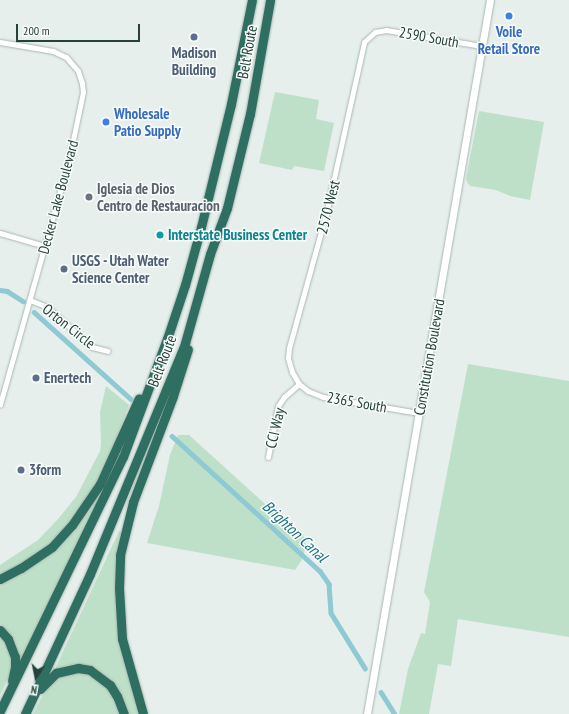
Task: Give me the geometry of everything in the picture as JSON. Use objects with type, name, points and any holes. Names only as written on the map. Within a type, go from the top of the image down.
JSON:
[{"type":"highway","name":"Belt Route","points":[[1,709],[123,457],[167,339],[185,284],[201,227],[231,104],[252,0]]},
{"type":"highway","name":"Belt Route","points":[[24,714],[90,574],[182,350],[210,254],[227,208],[250,114],[270,0]]},
{"type":"highway","points":[[143,714],[122,639],[119,588],[120,555],[133,502],[185,357],[214,261],[227,208]]},
{"type":"highway","points":[[0,579],[21,568],[52,547],[72,525],[88,503],[100,484],[167,339]]},
{"type":"highway","points":[[0,630],[8,638],[15,657],[13,675],[7,696]]},
{"type":"highway","points":[[29,705],[42,685],[56,673],[78,668],[90,670],[110,685],[117,696],[124,714]]},
{"type":"street","name":"Constitution Boulevard","points":[[367,714],[490,0]]},
{"type":"street","name":"2590 South","points":[[375,32],[390,30],[482,46]]},
{"type":"street","name":"2570 West","points":[[299,384],[290,367],[289,348],[326,214],[361,48],[366,39],[375,32]]},
{"type":"street","name":"Decker Lake Boulevard","points":[[0,42],[60,54],[73,63],[78,71],[83,92],[75,136],[0,405]]},
{"type":"street","points":[[0,233],[45,246]]},
{"type":"street","name":"Orton Circle","points":[[30,300],[47,307],[92,347],[108,351]]},
{"type":"street","name":"2365 South","points":[[299,384],[308,391],[323,397],[419,413]]},
{"type":"street","name":"CCI Way","points":[[268,457],[278,406],[284,397],[299,384]]},
{"type":"green space","points":[[275,92],[319,100],[316,119],[334,123],[324,171],[294,166],[292,170],[259,163]]},
{"type":"green space","points":[[479,111],[544,122],[530,200],[510,196],[496,190],[470,186],[467,182],[466,178]]},
{"type":"green space","points":[[468,364],[569,381],[569,637],[458,619],[451,666],[438,664],[429,714],[399,714],[408,669],[421,633],[425,634],[430,602],[424,592]]},
{"type":"green space","points":[[106,386],[129,405],[115,442],[89,499],[49,546],[0,578],[0,565],[38,540],[76,497],[100,451],[100,412]]},
{"type":"green space","points":[[178,435],[189,435],[276,514],[303,534],[306,545],[303,558],[295,570],[147,543],[159,506],[170,455]]},
{"type":"green space","points":[[107,475],[110,476],[20,660],[17,659],[4,628],[0,624],[0,584],[43,557]]},
{"type":"green space","points":[[119,531],[121,532],[120,645],[138,714],[127,714],[96,671],[54,671]]},
{"type":"green space","points":[[0,631],[12,650],[10,675],[0,695]]},
{"type":"green space","points":[[78,672],[87,673],[108,684],[122,714],[33,714],[46,689],[51,683],[65,675]]},
{"type":"waterway","name":"Brighton Canal","points":[[0,290],[7,291],[23,301]]},
{"type":"waterway","name":"Brighton Canal","points":[[34,312],[131,399]]},
{"type":"waterway","name":"Brighton Canal","points":[[172,436],[320,571],[329,584],[331,613],[365,668]]},
{"type":"waterway","name":"Brighton Canal","points":[[381,692],[395,714]]},
{"type":"place","name":"Voile Retail Store","points":[[509,16]]},
{"type":"place","name":"Madison Building","points":[[194,37]]},
{"type":"place","name":"Wholesale Patio Supply","points":[[106,122]]},
{"type":"place","name":"Iglesia de Dios Centro de Restauracion","points":[[89,197]]},
{"type":"place","name":"Interstate Business Center","points":[[160,235]]},
{"type":"place","name":"USGS - Utah Water Science Center","points":[[64,269]]},
{"type":"place","name":"Enertech","points":[[36,378]]},
{"type":"place","name":"3form","points":[[21,470]]}]
